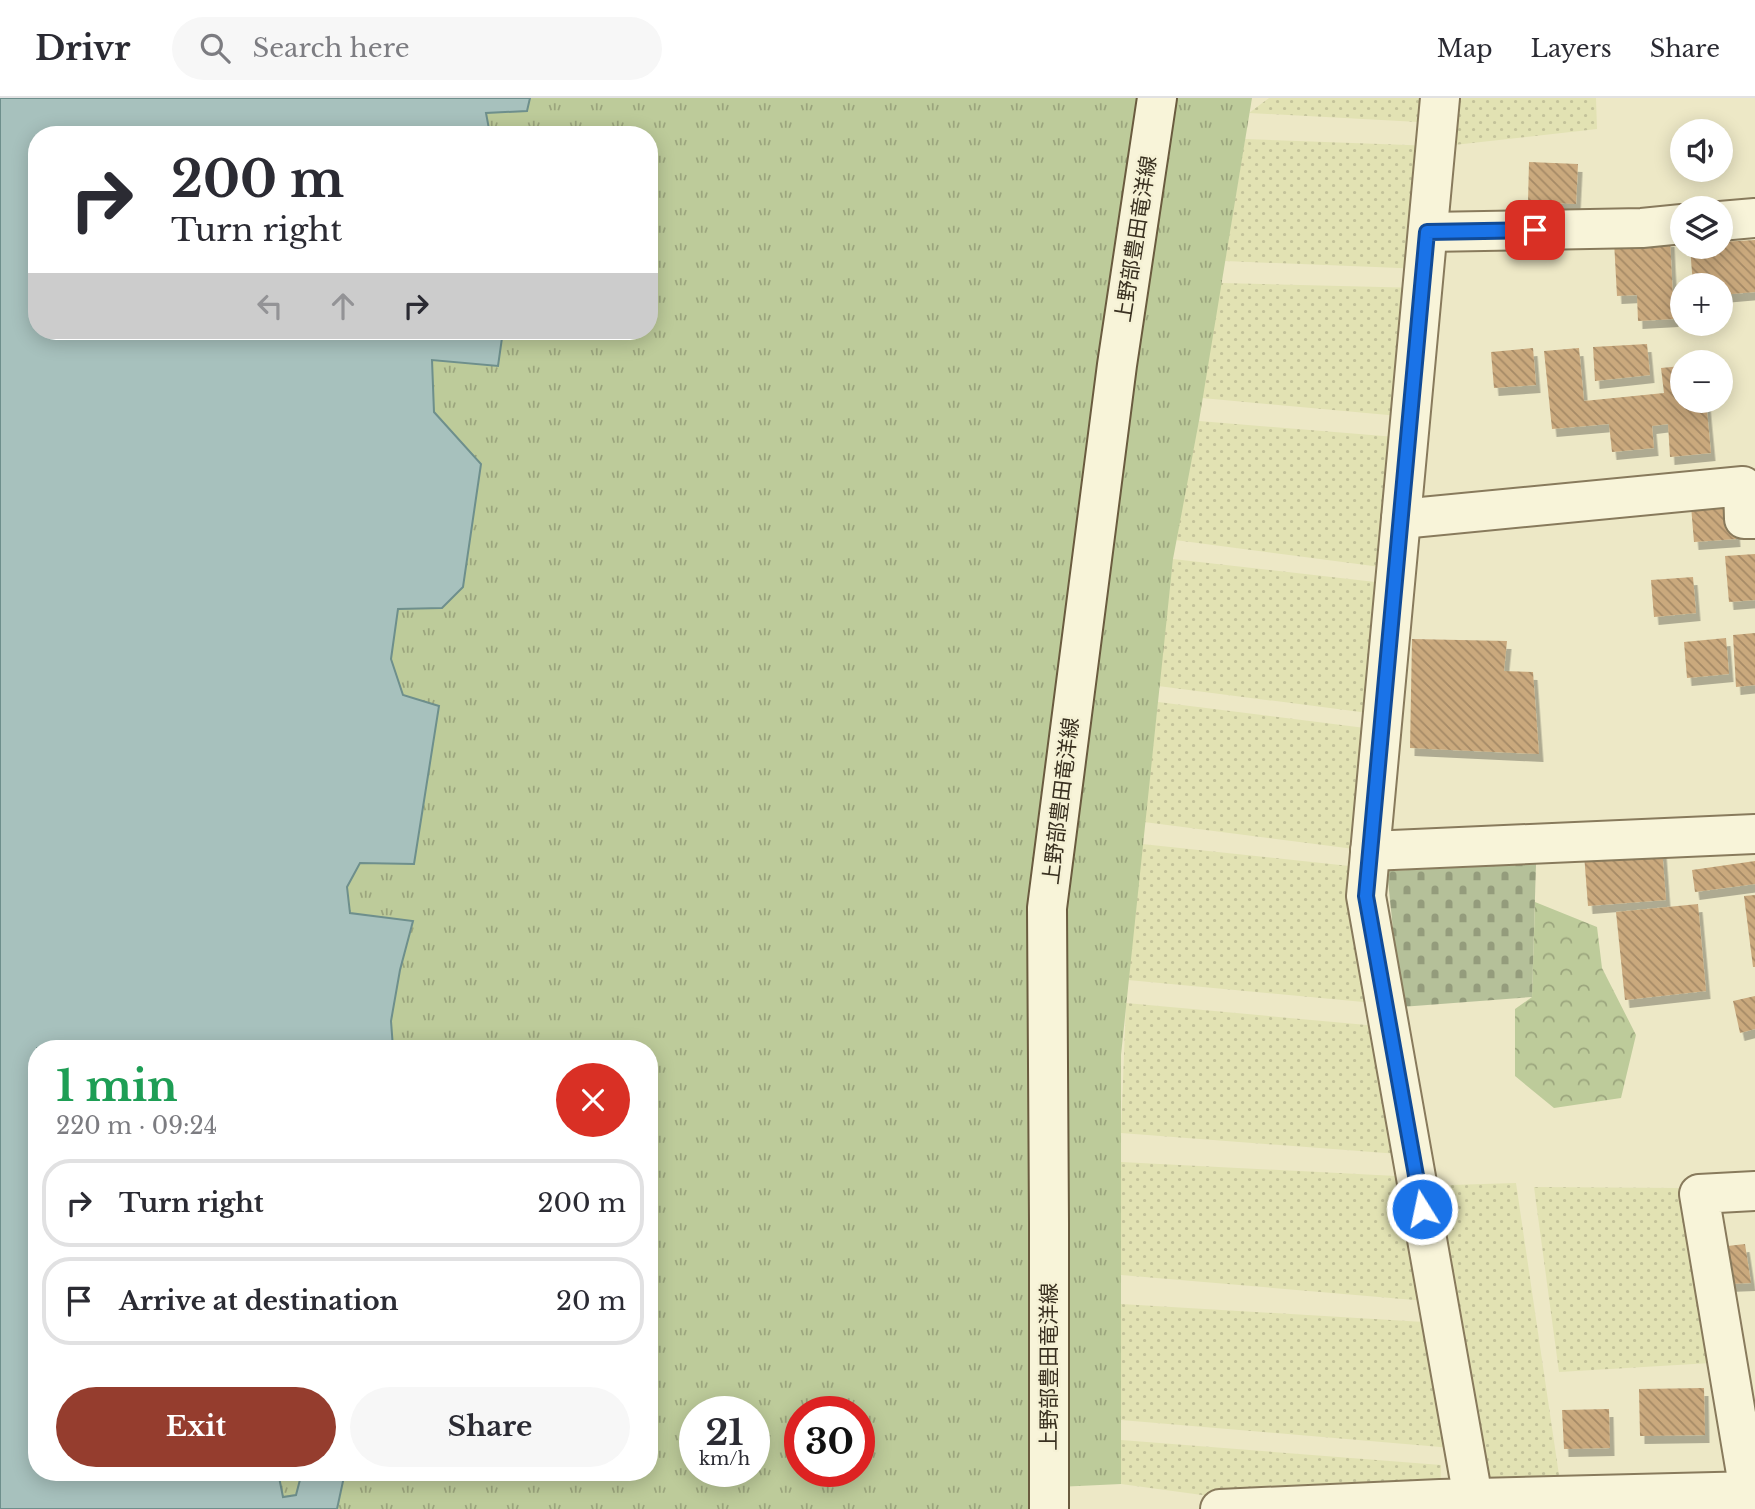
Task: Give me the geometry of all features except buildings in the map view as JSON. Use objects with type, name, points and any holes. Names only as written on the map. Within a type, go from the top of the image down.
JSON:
[{"type":"street","name":"上野部豊田竜洋線","points":[[1049,1509],[1047,908],[1117,365],[1157,98]]},
{"type":"street","points":[[1440,98],[1366,896],[1451,1502]]},
{"type":"street","points":[[1733,220],[1755,218]]},
{"type":"street","points":[[1427,232],[1670,226]]},
{"type":"street","points":[[1401,519],[1743,486],[1744,519],[1755,519]]},
{"type":"street","points":[[1370,851],[1755,834]]},
{"type":"street","points":[[1220,1509],[1752,1491],[1699,1194],[1755,1191]]},
{"type":"green space","points":[[486,98],[1252,98],[1199,421],[1173,559],[1121,1055],[1121,1484],[1036,1488],[1033,1509],[264,1509],[266,1481],[658,1481],[658,1040],[321,1040],[392,550],[436,340],[658,340],[658,126],[481,126]]},
{"type":"green space","points":[[1269,98],[1596,98],[1597,129],[1436,147],[1424,269],[1225,261],[1245,139],[1435,146],[1437,123],[1249,113]]},
{"type":"green space","points":[[1221,283],[1422,288],[1410,417],[1202,398]]},
{"type":"green space","points":[[1199,421],[1408,438],[1396,569],[1175,540]]},
{"type":"green space","points":[[1173,559],[1393,584],[1384,715],[1158,686]]},
{"type":"green space","points":[[1158,702],[1381,730],[1370,851],[1144,822]]},
{"type":"green space","points":[[1142,844],[1368,868],[1385,1004],[1128,980]]},
{"type":"green space","points":[[1536,864],[1532,997],[1401,1007],[1387,871]]},
{"type":"green space","points":[[1535,902],[1597,927],[1602,968],[1636,1035],[1621,1098],[1554,1108],[1515,1076],[1515,1009],[1532,997]]},
{"type":"green space","points":[[1126,1003],[1389,1027],[1412,1155],[1121,1133]]},
{"type":"green space","points":[[1121,1162],[1416,1177],[1418,1186],[1516,1183],[1560,1482],[1473,1498],[1464,1449],[1121,1420],[1121,1304],[1441,1323],[1438,1302],[1121,1275]]},
{"type":"green space","points":[[1534,1187],[1679,1188],[1711,1363],[1559,1372]]},
{"type":"green space","points":[[1121,1440],[1441,1465],[1440,1499],[1284,1506],[1121,1484]]},
{"type":"water","points":[[0,98],[530,98],[527,111],[486,113],[488,126],[28,126],[28,340],[502,340],[498,366],[432,360],[434,412],[481,464],[463,587],[442,608],[398,609],[391,659],[403,695],[439,706],[414,864],[360,863],[347,887],[350,913],[413,921],[400,970],[391,1021],[392,1040],[28,1040],[28,1481],[280,1481],[283,1497],[296,1495],[300,1481],[343,1481],[337,1509],[0,1509]]},
{"type":"route","points":[[1422,1209],[1366,896],[1427,232],[1535,230]]}]
